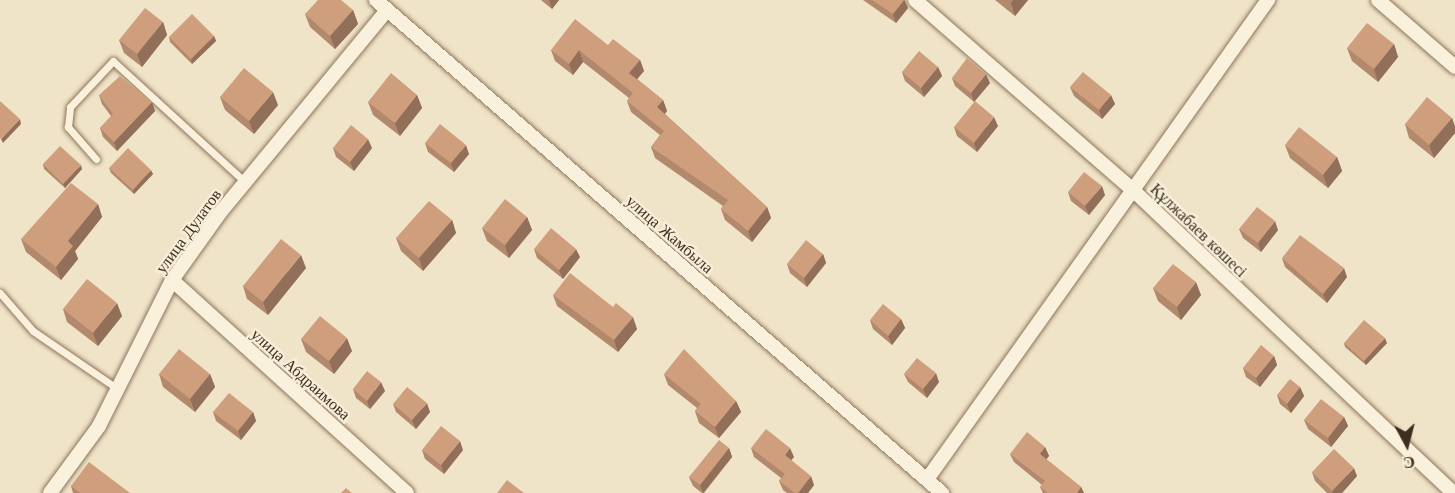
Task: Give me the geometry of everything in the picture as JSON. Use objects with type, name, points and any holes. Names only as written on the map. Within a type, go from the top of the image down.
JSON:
[{"type":"street","name":"улица Жамбыла","points":[[376,0],[928,478],[942,493]]},
{"type":"street","name":"Құлжабаев көшесі","points":[[915,0],[1134,191],[1453,493]]},
{"type":"street","points":[[928,478],[1268,0]]},
{"type":"street","points":[[1378,0],[1455,67]]},
{"type":"street","name":"улица Дулатов","points":[[50,493],[99,426],[115,387],[172,280],[245,182],[387,10]]},
{"type":"street","name":"улица Абдраимова","points":[[172,280],[407,493]]},
{"type":"lane","points":[[96,159],[68,128],[70,107],[113,61],[245,182]]},
{"type":"lane","points":[[0,292],[33,331],[115,387]]},
{"type":"building","points":[[318,0],[341,0],[353,10],[330,36],[305,14]]},
{"type":"building","points":[[872,0],[904,0],[893,14]]},
{"type":"building","points":[[145,8],[163,22],[137,54],[119,40]]},
{"type":"building","points":[[192,14],[214,36],[191,59],[169,37]]},
{"type":"building","points":[[575,19],[608,45],[613,39],[640,60],[629,73],[663,100],[657,107],[767,207],[748,231],[721,209],[728,200],[651,147],[664,131],[627,101],[633,93],[579,50],[569,64],[551,50]]},
{"type":"building","points":[[1367,23],[1394,44],[1374,69],[1347,48]]},
{"type":"building","points":[[919,51],[938,67],[921,88],[902,72]]},
{"type":"building","points":[[967,58],[986,74],[971,93],[952,78]]},
{"type":"building","points":[[244,68],[273,92],[249,121],[220,97]]},
{"type":"building","points":[[1083,72],[1111,95],[1099,110],[1070,87]]},
{"type":"building","points":[[391,73],[417,95],[395,123],[368,102]]},
{"type":"building","points":[[120,76],[152,102],[114,142],[100,128],[113,114],[99,95]]},
{"type":"building","points":[[1427,97],[1452,118],[1429,145],[1405,124]]},
{"type":"building","points":[[0,101],[20,119],[1,139],[0,138]]},
{"type":"building","points":[[975,101],[994,117],[974,143],[954,127]]},
{"type":"building","points":[[440,124],[466,145],[451,163],[425,143]]},
{"type":"building","points":[[351,125],[368,139],[350,162],[333,148]]},
{"type":"building","points":[[1299,127],[1337,157],[1323,175],[1285,145]]},
{"type":"building","points":[[60,146],[81,165],[63,184],[43,164]]},
{"type":"building","points":[[128,148],[151,170],[133,190],[109,168]]},
{"type":"building","points":[[1084,172],[1102,186],[1085,206],[1068,192]]},
{"type":"building","points":[[71,183],[98,204],[68,241],[73,246],[56,267],[21,239]]},
{"type":"building","points":[[505,199],[527,217],[505,245],[482,228]]},
{"type":"building","points":[[429,201],[452,220],[419,258],[396,238]]},
{"type":"building","points":[[1257,207],[1275,221],[1258,243],[1239,229]]},
{"type":"building","points":[[551,228],[576,249],[559,270],[534,249]]},
{"type":"building","points":[[1300,235],[1344,268],[1323,294],[1282,258]]},
{"type":"building","points":[[281,239],[301,255],[263,302],[243,286]]},
{"type":"building","points":[[806,240],[823,254],[804,278],[787,264]]},
{"type":"building","points":[[1173,264],[1196,282],[1177,307],[1153,288]]},
{"type":"building","points":[[570,273],[613,307],[616,303],[633,317],[614,340],[553,295]]},
{"type":"building","points":[[87,279],[117,303],[93,333],[63,309]]},
{"type":"building","points":[[883,304],[901,319],[888,336],[870,320]]},
{"type":"building","points":[[320,316],[347,338],[329,361],[301,339]]},
{"type":"building","points":[[1364,320],[1385,338],[1364,361],[1344,343]]},
{"type":"building","points":[[1261,345],[1274,356],[1256,378],[1243,368]]},
{"type":"building","points":[[179,349],[210,374],[190,399],[159,374]]},
{"type":"building","points":[[684,349],[736,401],[715,427],[695,411],[701,404],[664,374]]},
{"type":"building","points":[[917,358],[936,373],[923,389],[904,374]]},
{"type":"building","points":[[367,371],[381,382],[367,401],[353,389]]},
{"type":"building","points":[[1290,379],[1300,387],[1287,404],[1277,395]]},
{"type":"building","points":[[407,387],[427,403],[412,420],[393,404]]},
{"type":"building","points":[[229,393],[253,412],[238,431],[213,412]]},
{"type":"building","points":[[1321,399],[1344,417],[1328,438],[1304,420]]},
{"type":"building","points":[[441,426],[460,441],[441,465],[422,450]]},
{"type":"building","points":[[766,429],[790,448],[785,455],[811,476],[798,493],[779,481],[785,474],[751,448]]},
{"type":"building","points":[[1027,432],[1045,447],[1040,454],[1081,487],[1077,493],[1048,493],[1040,487],[1045,481],[1010,454]]},
{"type":"building","points":[[719,440],[729,448],[700,485],[689,477]]},
{"type":"building","points":[[1334,449],[1354,468],[1332,491],[1312,472]]},
{"type":"building","points":[[89,462],[130,493],[80,493],[71,486]]},
{"type":"building","points":[[507,480],[524,493],[497,493]]},
{"type":"building","points":[[346,488],[352,493],[341,493]]}]
